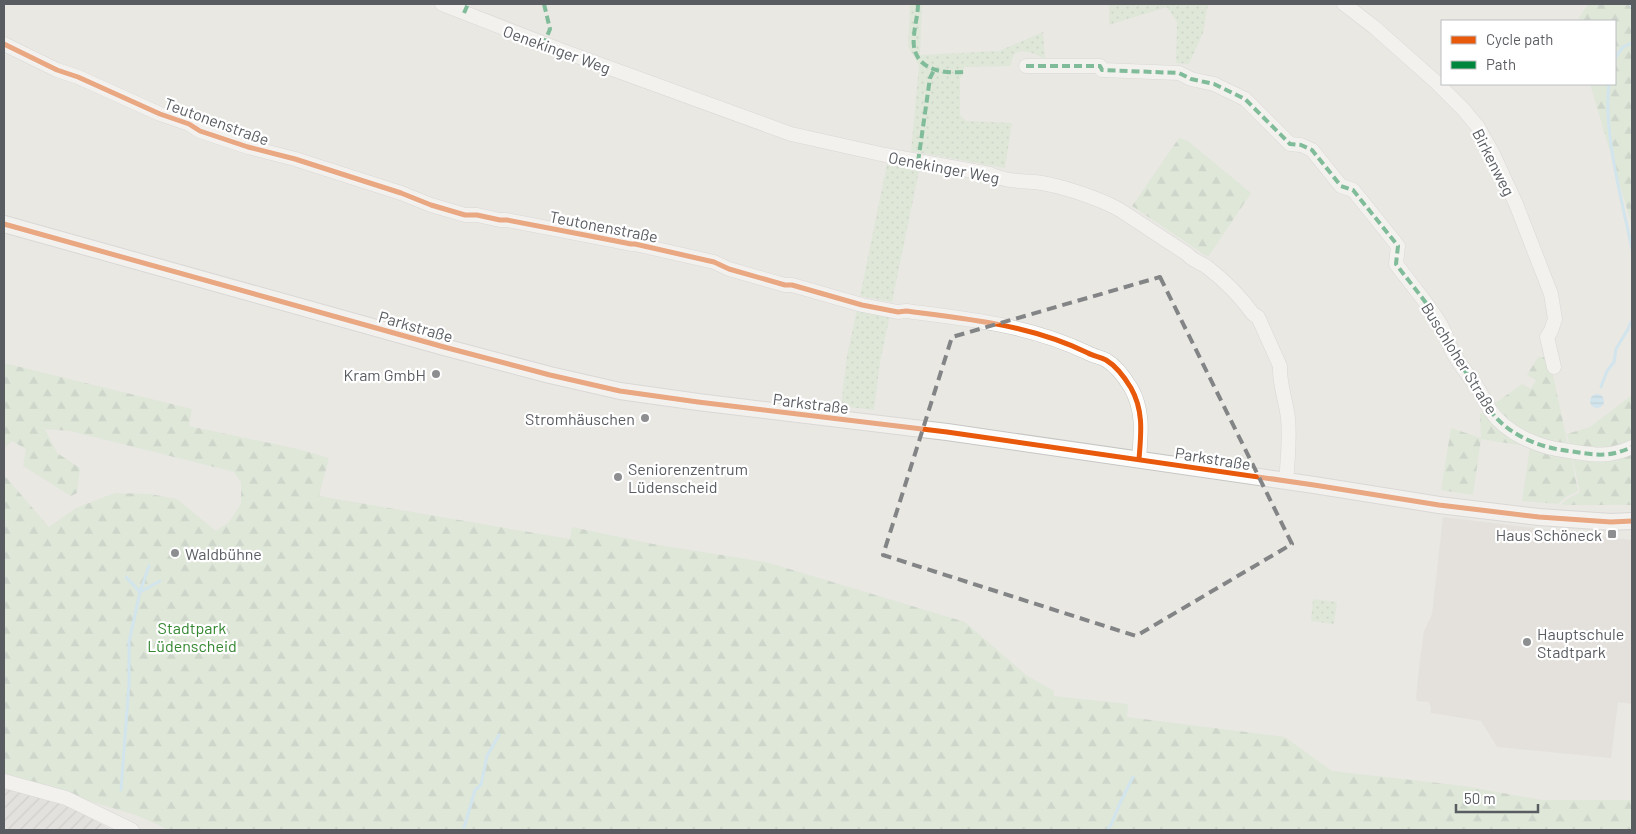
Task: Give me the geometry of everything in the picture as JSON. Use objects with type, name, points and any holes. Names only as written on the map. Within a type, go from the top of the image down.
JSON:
[{"type":"street","name":"Oenekinger Weg","points":[[442,4],[570,54],[791,134],[885,155],[990,174],[997,178],[1035,182],[1057,187],[1109,204],[1120,210],[1174,244],[1194,260],[1208,267],[1224,280],[1252,314],[1258,317],[1280,366],[1288,418],[1286,481]]},
{"type":"street","name":"Birkenweg","points":[[1344,4],[1436,82],[1463,109],[1481,132],[1516,204],[1551,294],[1555,319],[1547,337],[1554,367]]},
{"type":"street","name":"Teutonenstraße","points":[[4,44],[57,70],[78,77],[200,130],[248,147],[295,159],[448,210],[664,250],[714,262],[729,269],[785,285],[832,295],[837,299],[862,305],[898,312],[906,311],[1005,324],[1057,340],[1104,359],[1114,367],[1130,387],[1138,405],[1142,424],[1138,459]]},
{"type":"street","name":"Buschloher Straße","points":[[1026,66],[1100,66],[1102,70],[1179,73],[1191,79],[1214,84],[1245,99],[1290,144],[1301,145],[1312,150],[1341,186],[1353,190],[1386,230],[1398,246],[1396,264],[1440,323],[1453,353],[1486,399],[1490,409],[1501,421],[1528,440],[1560,450],[1604,455],[1618,453],[1632,447]]},
{"type":"street","name":"Parkstraße","points":[[4,224],[444,347],[620,391],[947,432],[1495,512],[1601,521],[1632,521]]},
{"type":"street","points":[[4,780],[66,798],[132,830]]},
{"type":"highlighted area","points":[[1160,277],[1292,544],[1136,636],[883,555],[952,337]]},
{"type":"shaded area","name":"Hauptschule Stadtpark","points":[[1443,517],[1632,540],[1632,704],[1618,702],[1611,758],[1497,747],[1481,721],[1431,713],[1431,706],[1428,702],[1417,701],[1421,652],[1424,631],[1432,614]]},
{"type":"shaded area","points":[[4,788],[66,805],[82,812],[111,830],[4,830]]},
{"type":"green space","points":[[910,4],[922,4],[920,55],[999,51],[1043,32],[1045,59],[1029,52],[1019,52],[1012,59],[1011,66],[964,67],[964,73],[960,78],[960,115],[966,121],[1012,123],[1005,168],[911,151],[919,66],[908,46]]},
{"type":"green space","points":[[1109,4],[1208,4],[1203,33],[1189,64],[1176,63],[1177,22],[1167,7],[1109,25]]},
{"type":"green space","points":[[1588,4],[1632,4],[1632,226],[1590,85],[1616,85],[1616,20],[1578,20]]},
{"type":"green space","points":[[1179,138],[1188,141],[1251,193],[1208,257],[1132,206]]},
{"type":"green space","points":[[887,164],[919,171],[892,302],[860,296]]},
{"type":"green space","points":[[857,309],[890,315],[880,362],[874,410],[841,406],[847,356]]},
{"type":"green space","points":[[1538,357],[1549,357],[1568,445],[1564,446],[1525,431],[1509,420],[1494,404],[1522,384],[1531,389],[1536,380],[1527,375]]},
{"type":"green space","name":"Stadtpark Lüdenscheid","points":[[4,363],[192,409],[189,426],[298,449],[329,458],[319,496],[570,539],[572,527],[653,544],[766,562],[965,622],[1026,675],[1054,691],[1054,696],[1128,704],[1127,717],[1285,737],[1332,771],[1464,786],[1542,800],[1632,800],[1632,830],[169,830],[136,815],[4,776],[4,475],[49,527],[76,508],[115,493],[150,494],[177,499],[216,531],[229,522],[241,504],[241,482],[234,472],[70,431],[45,429],[57,453],[80,468],[77,493],[71,496],[23,466],[26,449],[12,441],[4,449]]},
{"type":"green space","points":[[1632,395],[1632,505],[1561,505],[1580,492],[1567,434],[1590,427]]},
{"type":"green space","points":[[1485,411],[1563,457],[1571,455],[1578,491],[1566,497],[1558,504],[1522,501],[1530,447],[1481,439],[1473,495],[1441,490],[1451,428],[1481,438],[1480,414]]},
{"type":"green space","points":[[1313,599],[1337,602],[1334,624],[1311,621]]},
{"type":"water","points":[[1594,394],[1600,394],[1604,401],[1600,408],[1594,408],[1590,404],[1590,398]]},
{"type":"waterway","points":[[1616,57],[1623,47],[1632,43]]},
{"type":"waterway","points":[[1609,85],[1608,103],[1611,145],[1632,249]]},
{"type":"waterway","points":[[1601,387],[1607,371],[1614,362],[1616,349],[1631,322]]},
{"type":"waterway","points":[[121,790],[129,684],[129,642],[140,592],[149,566]]},
{"type":"waterway","points":[[126,577],[140,592],[160,581]]},
{"type":"waterway","points":[[464,828],[475,790],[481,785],[487,756],[499,735]]},
{"type":"waterway","points":[[1107,830],[1133,777]]},
{"type":"marked path","points":[[464,13],[468,4]]},
{"type":"marked path","points":[[544,4],[550,29],[544,44]]},
{"type":"marked path","points":[[918,4],[914,35],[916,55],[927,66],[935,70],[944,72],[963,72],[964,70]]},
{"type":"marked path","points":[[1026,66],[1100,66],[1102,70],[1179,73],[1191,79],[1214,84],[1245,99],[1290,144],[1301,145],[1312,150],[1341,186],[1353,190],[1398,246],[1396,264],[1439,322],[1453,353],[1497,419],[1525,439],[1547,447],[1601,455],[1616,453],[1632,447]]},
{"type":"marked path","points":[[918,162],[930,78],[934,70]]},
{"type":"cycle path","points":[[4,44],[57,70],[78,77],[160,114],[189,124],[200,131],[248,147],[295,159],[465,215],[507,220],[635,244],[714,262],[729,269],[862,305],[898,312],[906,311],[999,324],[1066,343],[1106,360],[1117,369],[1129,384],[1140,414],[1139,459]]},
{"type":"cycle path","points":[[4,224],[444,347],[620,391],[947,432],[1439,505],[1539,517],[1611,522],[1632,521]]},
{"type":"place","name":"Kram GmbH","points":[[436,374]]},
{"type":"place","name":"Stromhäuschen","points":[[645,418]]},
{"type":"place","name":"Seniorenzentrum Lüdenscheid","points":[[618,477]]},
{"type":"place","name":"Haus Schöneck","points":[[1612,534]]},
{"type":"place","name":"Waldbühne","points":[[175,553]]},
{"type":"place","name":"Hauptschule Stadtpark","points":[[1527,642]]}]
